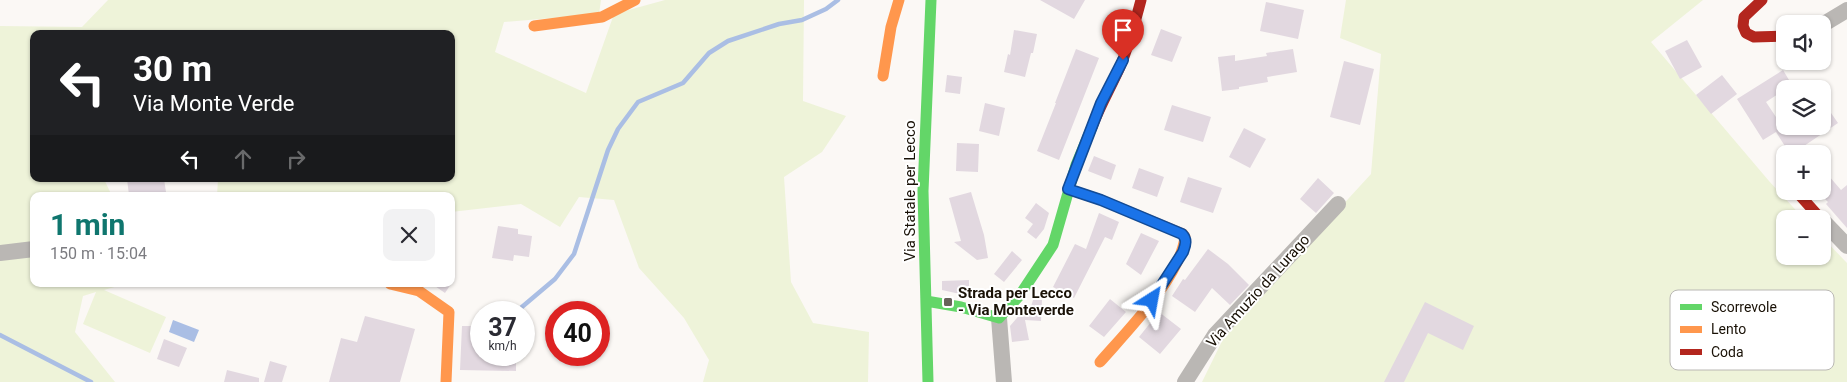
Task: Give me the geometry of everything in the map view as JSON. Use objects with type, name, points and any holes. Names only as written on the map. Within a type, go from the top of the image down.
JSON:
[{"type":"street","points":[[534,26],[602,17],[635,0]]},
{"type":"street","points":[[883,76],[891,26],[899,0]]},
{"type":"street","name":"Via Statale per Lecco","points":[[928,382],[924,191],[926,72],[931,0]]},
{"type":"street","points":[[1004,382],[1000,318],[1020,295],[1054,245],[1068,189],[1101,103],[1119,69],[1129,43],[1141,0]]},
{"type":"street","points":[[1762,0],[1744,18],[1742,26],[1746,33],[1754,37],[1776,36]]},
{"type":"street","points":[[1831,20],[1847,10]]},
{"type":"street","points":[[1068,189],[1101,200],[1182,234],[1186,241],[1183,252],[1158,293],[1100,362]]},
{"type":"street","points":[[1804,200],[1813,210]]},
{"type":"street","name":"Via Amuzio da Lurago","points":[[1184,382],[1215,335],[1338,204]]},
{"type":"street","points":[[1831,229],[1847,246]]},
{"type":"street","points":[[0,253],[30,249]]},
{"type":"street","points":[[402,287],[419,291],[449,312],[446,382]]},
{"type":"street","points":[[926,301],[961,307],[1000,318]]},
{"type":"green space","points":[[108,0],[601,0],[599,14],[504,22],[495,52],[586,93],[614,14],[665,0],[804,0],[803,101],[846,116],[822,152],[784,177],[791,282],[813,323],[869,332],[868,382],[703,382],[709,360],[684,318],[639,268],[614,200],[579,197],[560,227],[521,204],[455,212],[455,192],[217,192],[218,182],[455,182],[455,30],[30,30],[30,182],[105,182],[110,192],[30,192],[30,287],[114,287],[104,290],[166,317],[150,353],[83,324],[96,292],[83,296],[75,332],[115,382],[0,382],[0,26],[82,27]]},
{"type":"green space","points":[[1346,0],[1703,0],[1651,42],[1776,189],[1776,200],[1786,200],[1796,210],[1776,210],[1776,265],[1831,265],[1831,246],[1847,263],[1847,382],[1202,382],[1227,331],[1371,174],[1381,54],[1340,38]]},
{"type":"water","points":[[173,320],[199,330],[194,342],[169,332]]},
{"type":"building","points":[[1040,0],[1085,0],[1074,19]]},
{"type":"building","points":[[1266,2],[1304,10],[1298,39],[1260,31]]},
{"type":"building","points":[[1161,29],[1182,37],[1172,62],[1151,55]]},
{"type":"building","points":[[1014,30],[1037,34],[1025,77],[1004,72],[1008,54],[1010,55]]},
{"type":"building","points":[[1687,40],[1702,67],[1680,79],[1665,51]]},
{"type":"building","points":[[1076,49],[1099,58],[1059,160],[1037,151]]},
{"type":"building","points":[[1293,49],[1297,72],[1267,77],[1268,82],[1222,91],[1218,57],[1235,55],[1235,61],[1267,56],[1266,53]]},
{"type":"building","points":[[1344,61],[1374,69],[1360,125],[1330,117]]},
{"type":"building","points":[[1783,70],[1789,80],[1776,80],[1776,95],[1766,102],[1776,117],[1776,132],[1763,140],[1737,99]]},
{"type":"building","points":[[947,75],[962,77],[960,94],[945,92]]},
{"type":"building","points":[[1722,75],[1737,94],[1711,114],[1696,95]]},
{"type":"building","points":[[985,103],[1005,108],[999,136],[979,131]]},
{"type":"building","points":[[1172,105],[1211,117],[1203,142],[1164,130]]},
{"type":"building","points":[[1831,113],[1838,123],[1831,128]]},
{"type":"building","points":[[1244,128],[1266,139],[1250,168],[1229,157]]},
{"type":"building","points":[[1778,135],[1820,135],[1805,145],[1784,145]]},
{"type":"building","points":[[957,143],[979,144],[978,172],[956,171]]},
{"type":"building","points":[[1094,156],[1116,165],[1111,180],[1088,171]]},
{"type":"building","points":[[1139,168],[1164,177],[1157,197],[1132,188]]},
{"type":"building","points":[[1188,177],[1222,188],[1213,213],[1180,202]]},
{"type":"building","points":[[1318,178],[1334,193],[1316,213],[1300,199]]},
{"type":"building","points":[[1831,178],[1841,190],[1847,185],[1847,228],[1826,204],[1828,202],[1826,200],[1831,200]]},
{"type":"building","points":[[127,182],[164,182],[166,192],[129,192]]},
{"type":"building","points":[[971,192],[984,235],[988,258],[977,260],[954,242],[961,241],[949,198]]},
{"type":"building","points":[[1036,203],[1049,213],[1044,229],[1036,239],[1027,232],[1033,224],[1025,218]]},
{"type":"building","points":[[1099,213],[1119,222],[1112,240],[1105,237],[1074,298],[1053,287],[1075,244],[1086,249]]},
{"type":"building","points":[[498,226],[518,229],[518,234],[532,236],[529,257],[514,255],[513,261],[492,258]]},
{"type":"building","points":[[1141,233],[1159,241],[1141,275],[1126,264]]},
{"type":"building","points":[[1208,249],[1228,264],[1249,285],[1230,305],[1212,288],[1195,312],[1172,296],[1183,279],[1185,280]]},
{"type":"building","points":[[1012,251],[1022,260],[1004,282],[994,274]]},
{"type":"building","points":[[969,280],[969,296],[942,290],[942,281]]},
{"type":"building","points":[[436,287],[449,287],[445,293]]},
{"type":"building","points":[[1110,299],[1126,312],[1104,337],[1089,326]]},
{"type":"building","points":[[1033,300],[1042,300],[1041,321],[1025,320],[1029,340],[1012,342],[1010,326],[1023,311],[1030,310]]},
{"type":"building","points":[[1425,302],[1474,326],[1463,350],[1428,333],[1404,382],[1384,382]]},
{"type":"building","points":[[1159,312],[1181,329],[1160,354],[1139,337]]},
{"type":"building","points":[[365,316],[415,329],[400,382],[329,382],[341,338],[357,342]]},
{"type":"building","points":[[462,326],[470,326],[470,366],[516,366],[516,371],[460,370]]},
{"type":"building","points":[[164,339],[187,348],[179,367],[157,359]]},
{"type":"building","points":[[270,361],[287,366],[282,382],[264,382]]},
{"type":"building","points":[[227,370],[259,378],[259,382],[224,382]]},
{"type":"waterway","points":[[529,301],[555,279],[574,254],[608,150],[618,129],[638,102],[683,83],[709,53],[728,41],[779,24],[802,20],[826,9],[838,0]]},
{"type":"waterway","points":[[0,335],[91,382]]},
{"type":"traffic: fast","points":[[928,382],[923,191],[931,0]]},
{"type":"traffic: fast","points":[[926,301],[961,307],[999,318],[1020,295],[1053,245],[1076,165],[1092,127]]},
{"type":"traffic: slow","points":[[534,26],[602,17],[635,0]]},
{"type":"traffic: slow","points":[[883,76],[891,27],[899,0]]},
{"type":"traffic: slow","points":[[1068,189],[1101,200],[1183,234],[1185,237],[1181,253],[1163,286],[1137,320],[1100,362]]},
{"type":"traffic: slow","points":[[402,287],[419,291],[449,312],[446,382]]},
{"type":"traffic: jam","points":[[1092,127],[1123,59],[1141,0]]},
{"type":"traffic: jam","points":[[1762,0],[1744,17],[1743,26],[1746,33],[1754,37],[1776,36]]},
{"type":"traffic: jam","points":[[1804,200],[1813,210]]},
{"type":"place","name":"Strada per Lecco - Via Monteverde","points":[[948,302]]},
{"type":"route","points":[[1123,60],[1101,103],[1068,189],[1101,200],[1182,234],[1185,237],[1186,244],[1183,252],[1152,300]]}]
